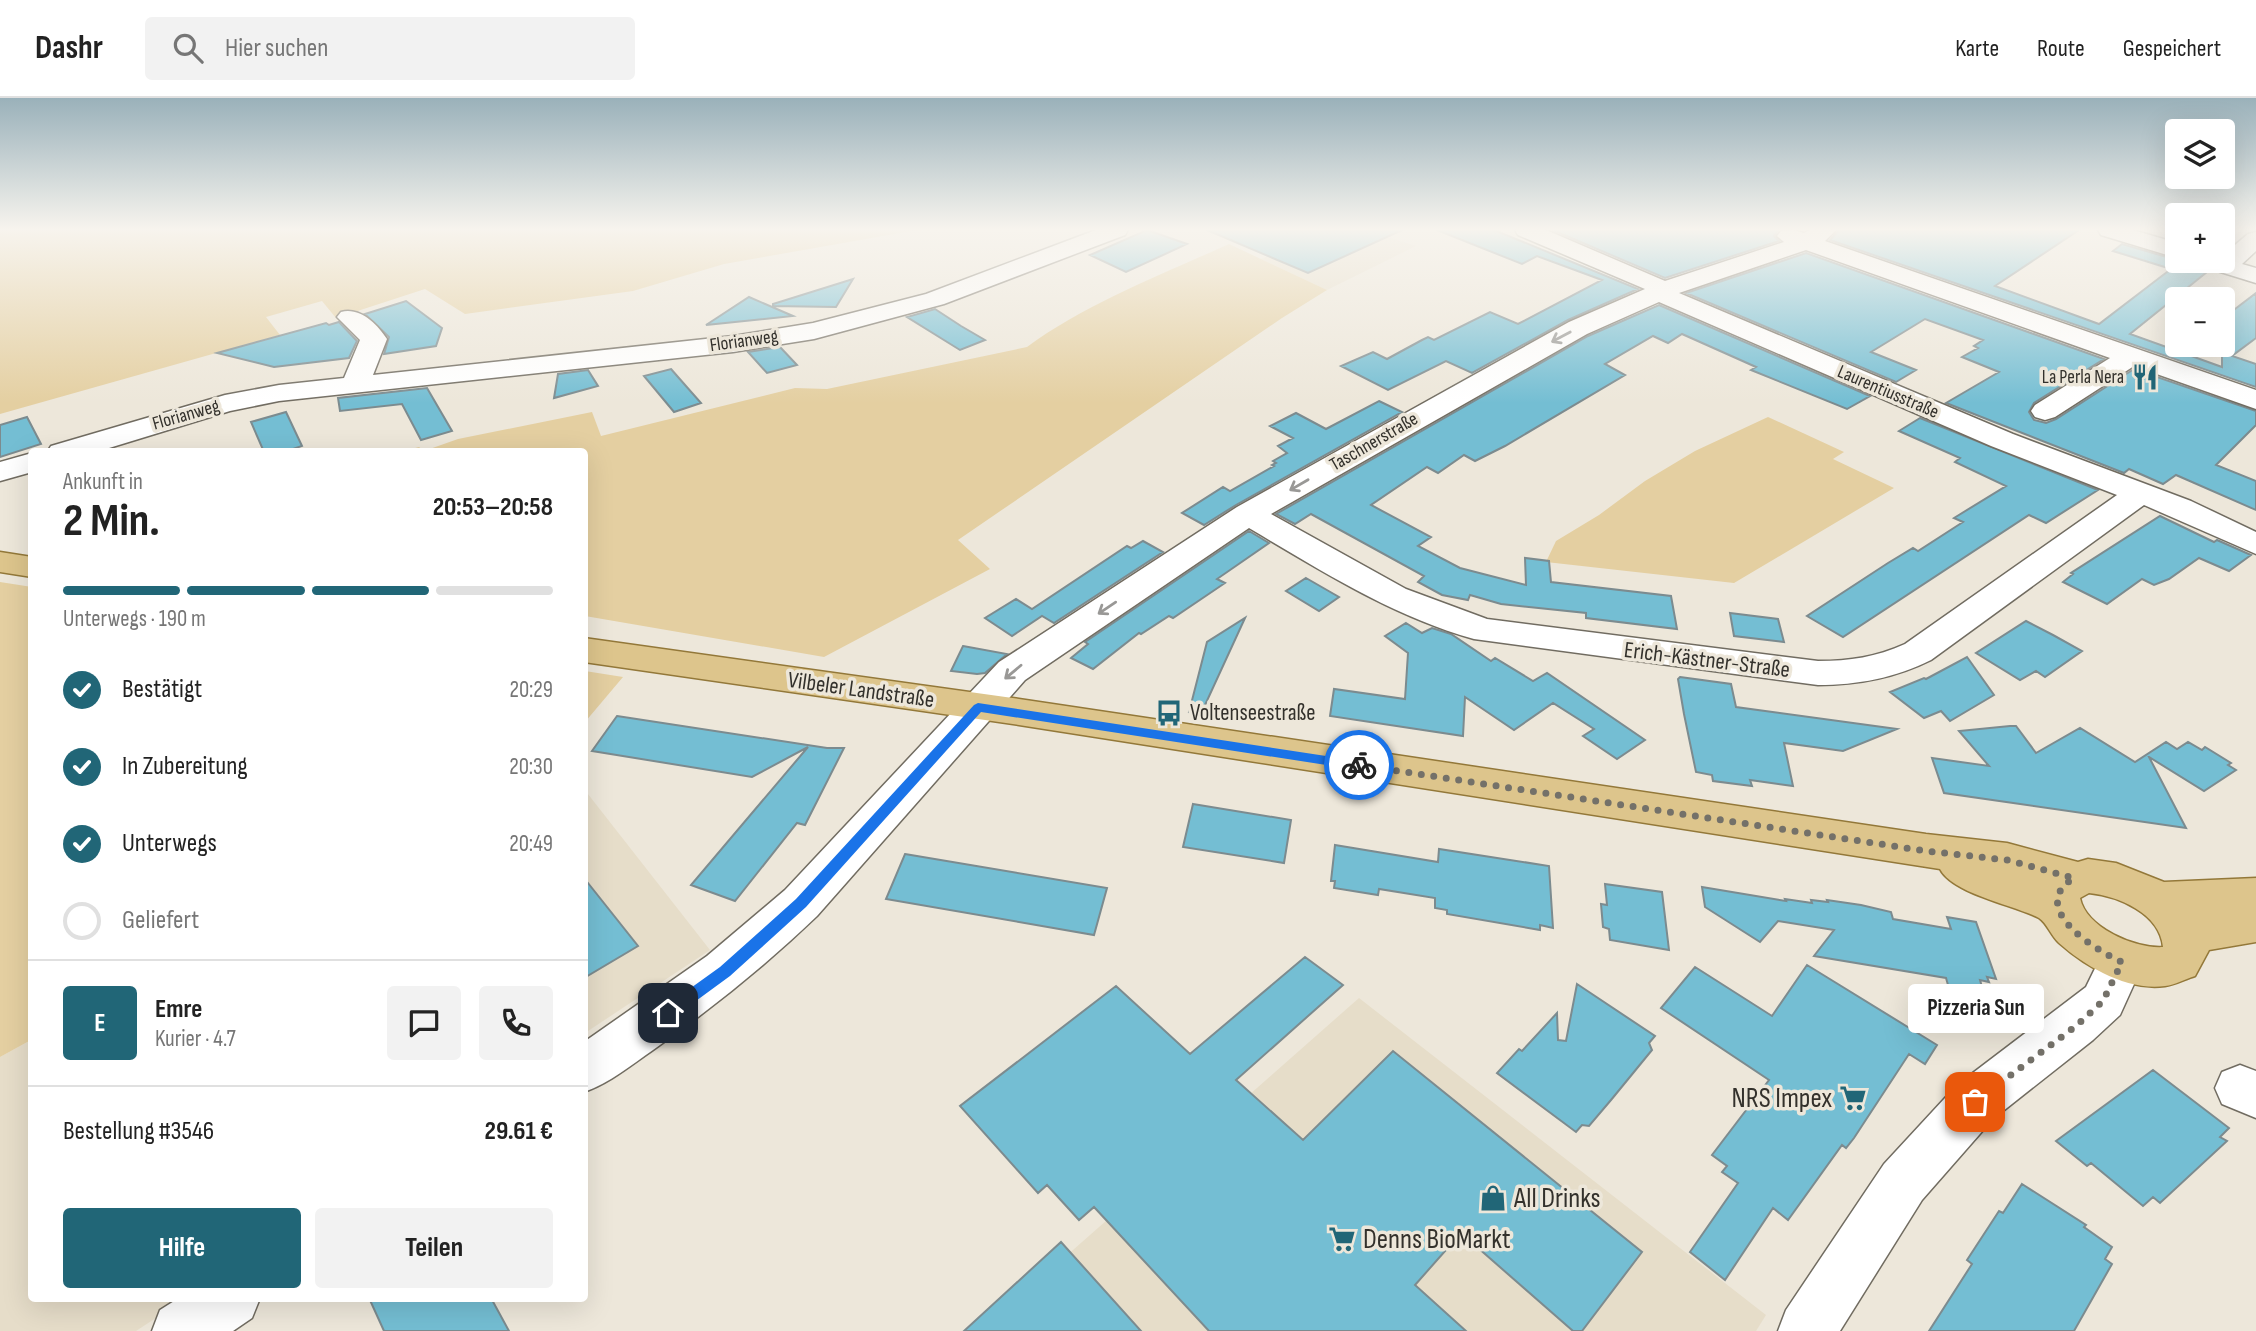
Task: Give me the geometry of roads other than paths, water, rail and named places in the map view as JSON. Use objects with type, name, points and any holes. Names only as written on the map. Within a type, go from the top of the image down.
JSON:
[{"type":"main road","points":[[0,562],[28,566]]},
{"type":"main road","name":"Vilbeler Landstraße","points":[[588,651],[1926,851],[2008,889],[2066,893],[2088,876],[2122,881],[2157,900],[2175,916],[2187,935]]},
{"type":"main road","points":[[2066,893],[2064,919],[2081,937],[2103,953],[2141,967],[2160,968],[2175,965],[2184,957],[2188,947],[2187,935],[2256,923]]},
{"type":"main road","points":[[2157,900],[2256,896]]},
{"type":"street","name":"Florianweg","points":[[76,448],[233,402],[279,393],[733,344],[814,331],[934,299],[964,288]]},
{"type":"street","name":"Laurentiusstraße","points":[[1658,288],[1670,298],[1867,383],[2002,440],[2180,508],[2256,544]]},
{"type":"street","name":"Taschnerstraße","points":[[978,707],[1012,671],[1248,514],[1578,328],[1672,288]]},
{"type":"street","points":[[1952,288],[2256,400]]},
{"type":"street","points":[[350,317],[374,339],[355,384]]},
{"type":"street","points":[[2045,411],[2132,356]]},
{"type":"street","points":[[0,472],[28,463]]},
{"type":"street","name":"Erich-Kästner-Straße","points":[[1248,514],[1406,603],[1453,624],[1487,631],[1787,671],[1849,673],[1896,662],[1918,652],[2140,493]]},
{"type":"street","points":[[588,1067],[685,1002],[773,930],[801,903],[978,707]]},
{"type":"street","points":[[1814,1328],[1903,1182],[1975,1102],[2076,1026],[2103,1001],[2122,962]]},
{"type":"street","points":[[181,1331],[226,1302]]},
{"type":"place","name":"La Perla Nera","points":[[2145,377]]},
{"type":"place","name":"Voltenseestraße","points":[[1169,713]]},
{"type":"place","name":"NRS Impex","points":[[1853,1098]]},
{"type":"place","name":"Pizzeria Sun","points":[[1975,1102]]},
{"type":"place","name":"All Drinks","points":[[1493,1198]]},
{"type":"place","name":"Denns BioMarkt","points":[[1342,1239]]}]
